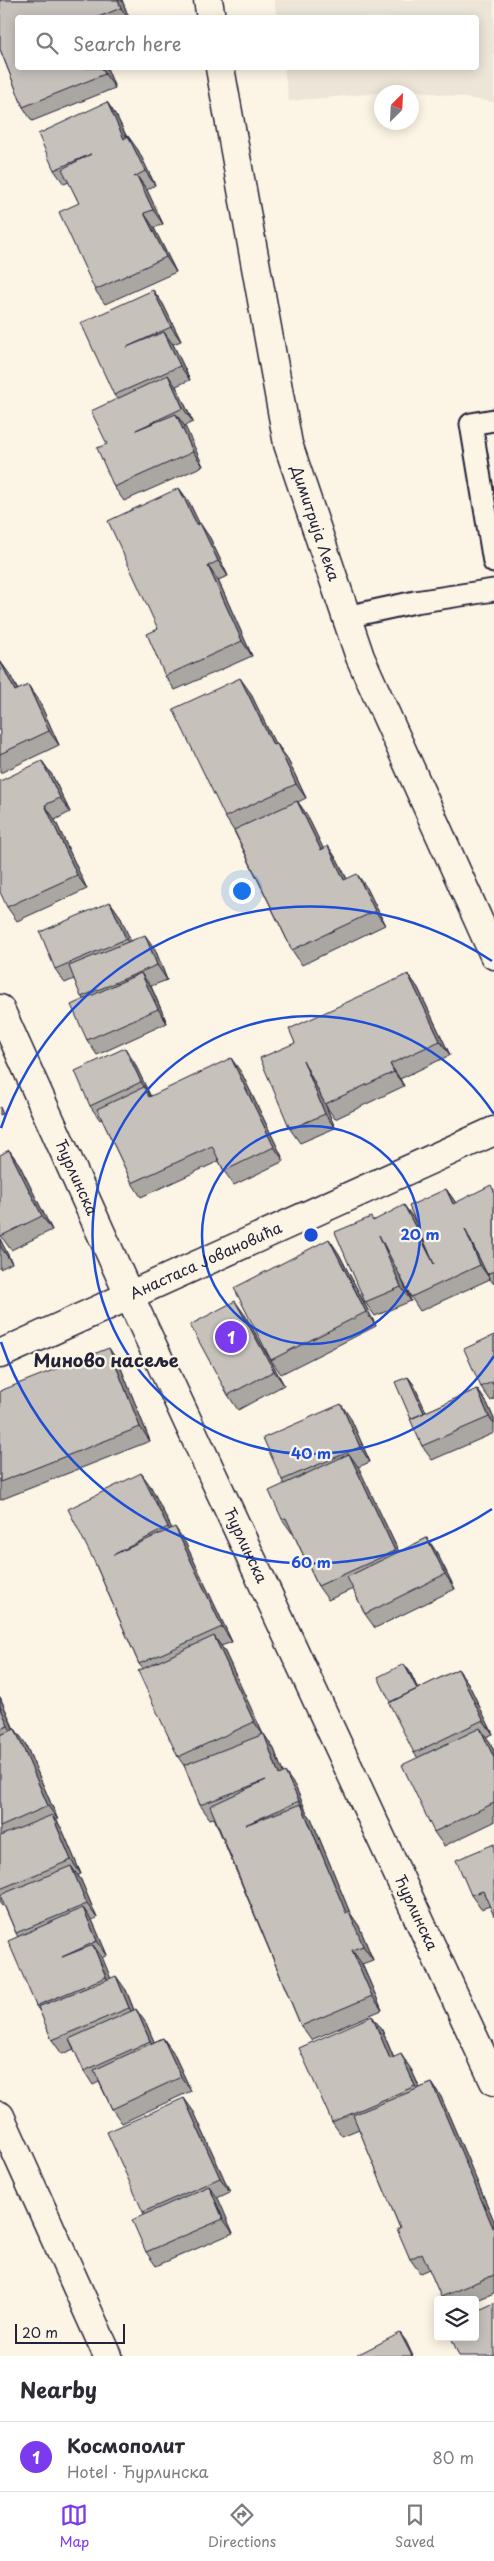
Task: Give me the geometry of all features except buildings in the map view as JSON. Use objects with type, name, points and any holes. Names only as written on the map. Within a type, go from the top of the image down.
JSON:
[{"type":"street","points":[[208,0],[210,15]]},
{"type":"street","name":"Димитрија Лека","points":[[220,70],[288,444],[360,657],[494,955]]},
{"type":"street","name":"Ћурлинска","points":[[0,1009],[129,1295],[494,2081]]},
{"type":"street","name":"Анастаса Јовановића","points":[[0,1354],[494,1131]]},
{"type":"street","points":[[0,2116],[108,2356]]},
{"type":"lane","points":[[494,420],[471,424],[494,562]]},
{"type":"lane","points":[[346,617],[415,602],[494,590]]},
{"type":"shaded area","points":[[274,0],[494,0],[494,102],[419,91],[419,85],[374,85],[374,93],[289,101],[284,70],[479,70],[479,15],[277,15]]},
{"type":"place","name":"Космополит","points":[[231,1337]]},
{"type":"district","name":"Миново насеље","points":[[106,1361]]}]
